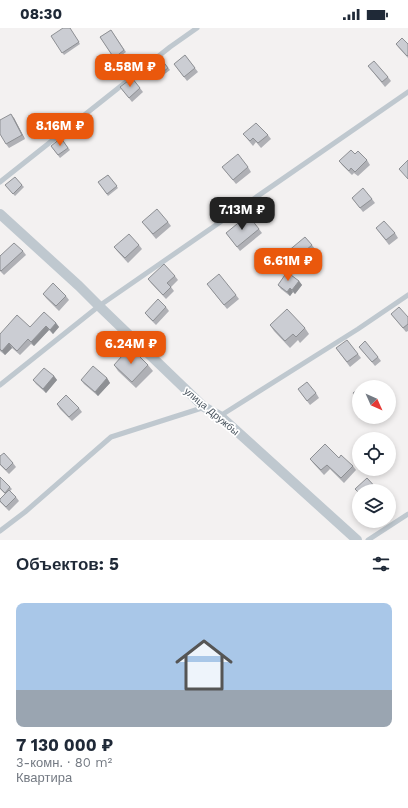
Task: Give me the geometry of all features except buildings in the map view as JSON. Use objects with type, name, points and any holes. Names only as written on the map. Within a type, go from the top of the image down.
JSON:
[{"type":"street","name":"улица Дружбы","points":[[0,214],[79,286],[204,407]]},
{"type":"street","name":"улица Дружбы","points":[[220,416],[357,540]]},
{"type":"lane","points":[[0,182],[197,28]]},
{"type":"lane","points":[[0,385],[99,306],[408,92]]},
{"type":"lane","points":[[0,531],[25,512],[111,437],[204,407],[220,416],[358,329],[408,295]]},
{"type":"lane","points":[[368,540],[408,514]]}]
